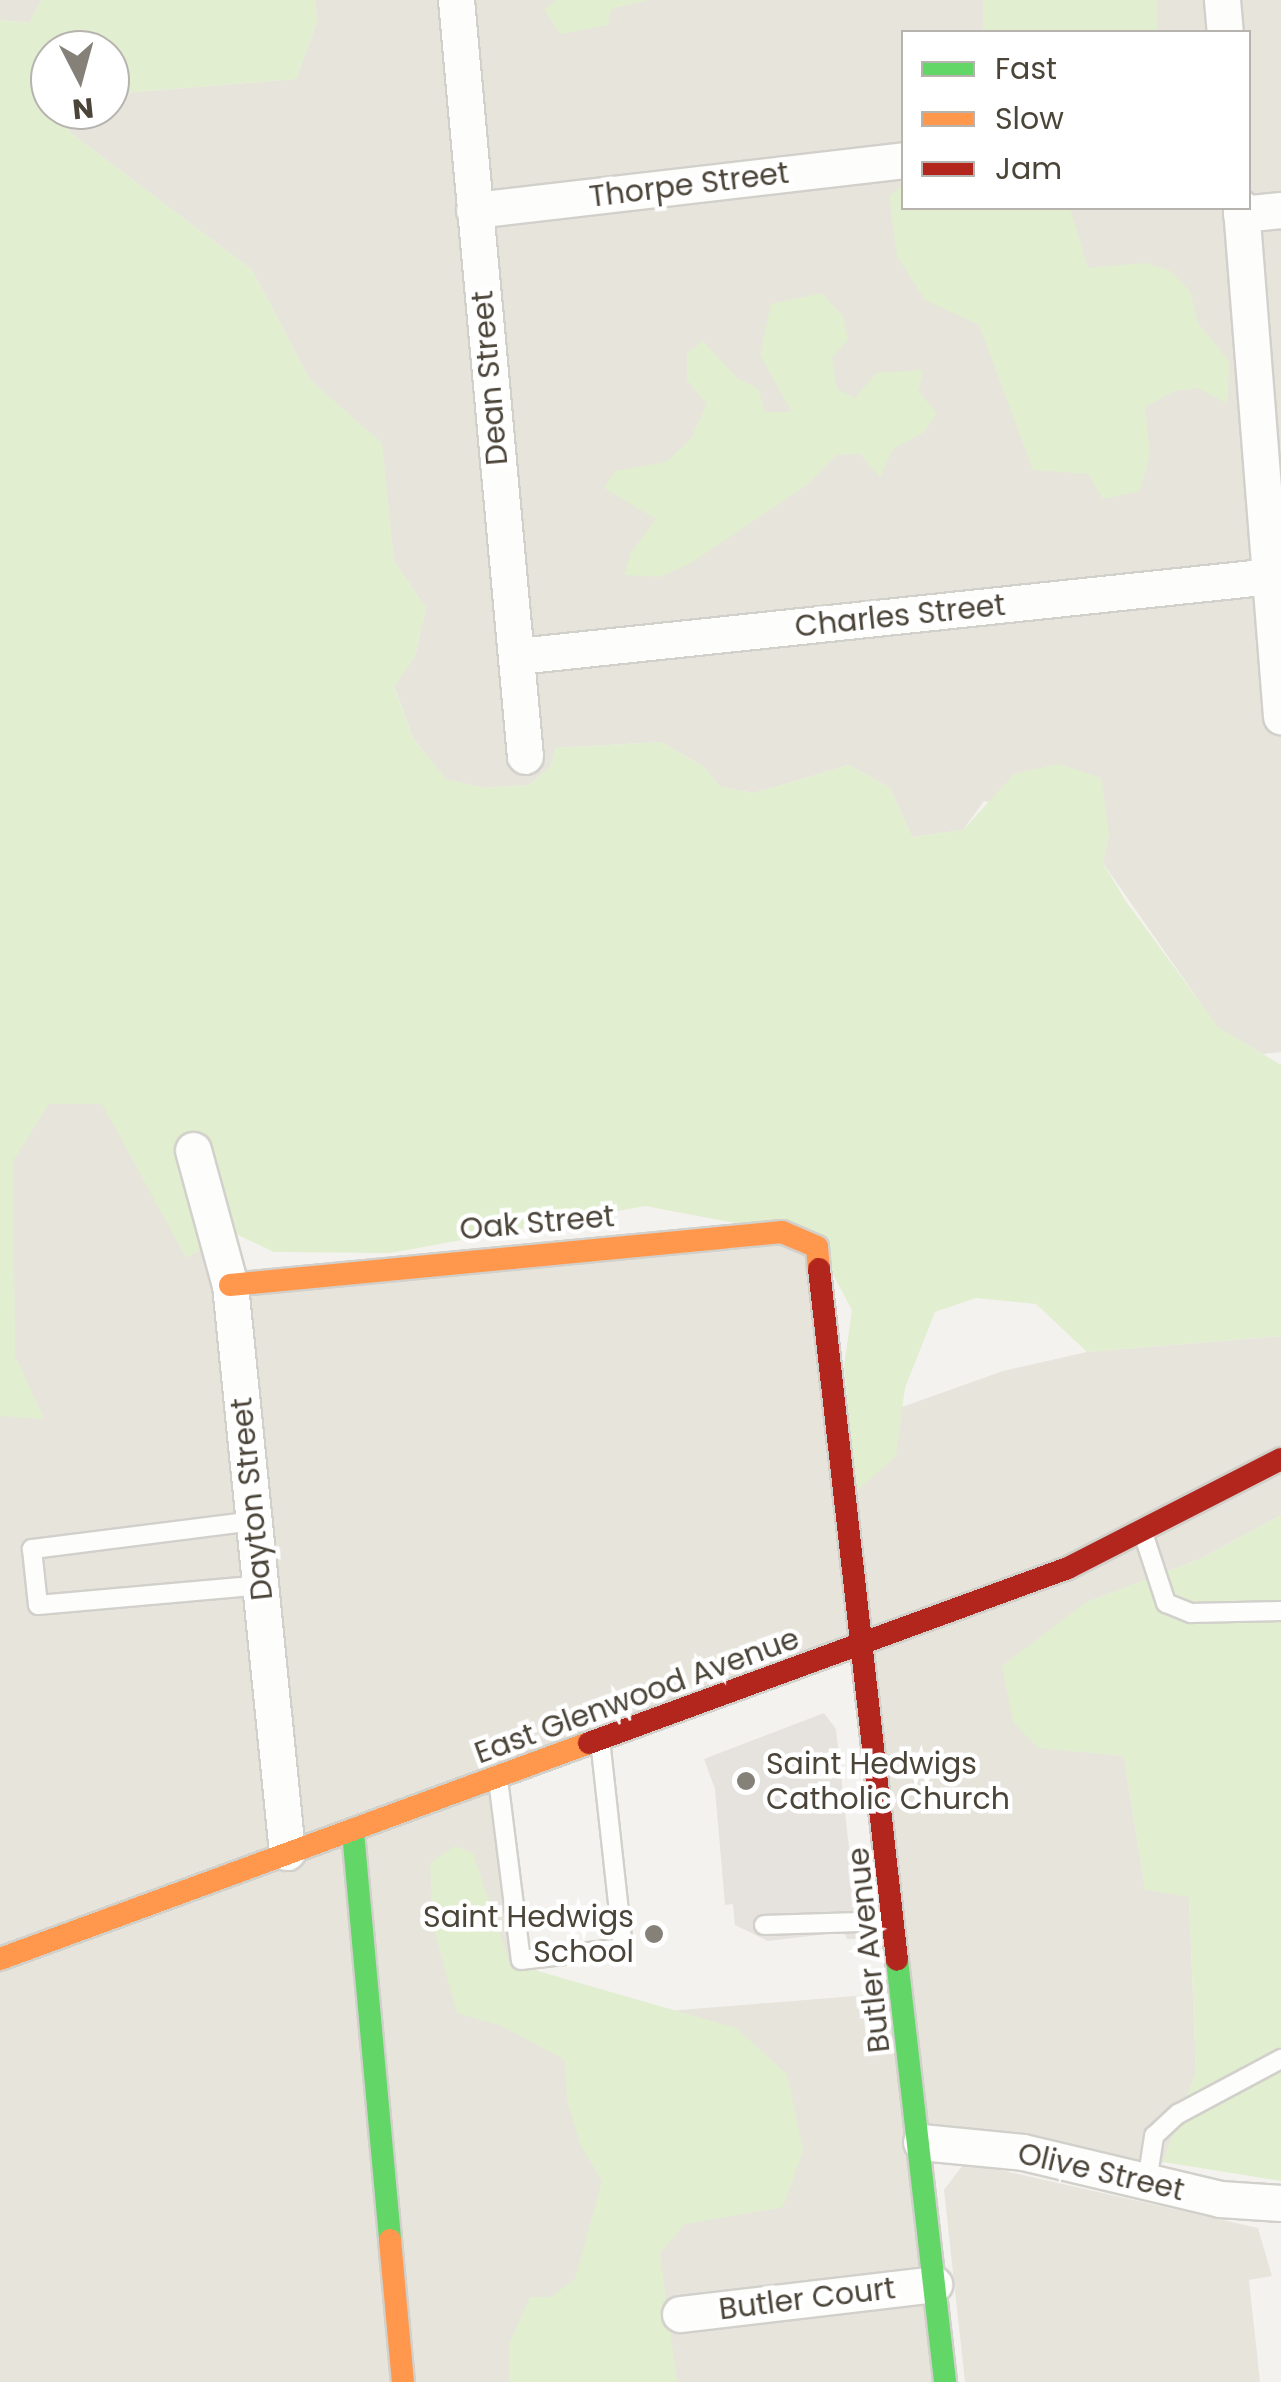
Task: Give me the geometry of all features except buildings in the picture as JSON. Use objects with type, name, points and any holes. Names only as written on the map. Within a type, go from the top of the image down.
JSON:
[{"type":"street","name":"Dean Street","points":[[456,0],[525,756]]},
{"type":"street","points":[[1222,0],[1225,30]]},
{"type":"street","name":"Thorpe Street","points":[[474,210],[901,160]]},
{"type":"street","points":[[1281,210],[1241,211],[1275,576],[1281,716]]},
{"type":"street","name":"Charles Street","points":[[518,656],[1275,576]]},
{"type":"street","name":"Dayton Street","points":[[193,1150],[230,1285],[286,1852]]},
{"type":"street","name":"Oak Street","points":[[230,1285],[782,1232],[818,1247],[825,1273]]},
{"type":"street","name":"Butler Avenue","points":[[825,1273],[862,1646],[921,2142],[945,2382]]},
{"type":"street","name":"East Glenwood Avenue","points":[[0,1960],[286,1852],[353,1832],[862,1646],[1143,1532],[1281,1459]]},
{"type":"street","points":[[353,1832],[403,2382]]},
{"type":"street","name":"Olive Street","points":[[921,2142],[1023,2152],[1220,2199],[1281,2203]]},
{"type":"street","name":"Butler Court","points":[[680,2314],[934,2284]]},
{"type":"lane","points":[[254,1521],[32,1550],[38,1604],[260,1586]]},
{"type":"lane","points":[[1143,1532],[1166,1603],[1191,1613],[1281,1610]]},
{"type":"lane","points":[[498,1778],[522,1960],[624,1948],[600,1741]]},
{"type":"lane","points":[[764,1925],[896,1921]]},
{"type":"lane","points":[[1147,2182],[1154,2136],[1178,2114],[1281,2059]]},
{"type":"shaded area","points":[[0,0],[41,0],[30,23],[0,20]]},
{"type":"shaded area","points":[[315,0],[1281,0],[1281,1052],[1263,1054],[1218,1028],[1103,863],[1109,833],[984,801],[963,830],[912,837],[890,788],[849,765],[754,793],[720,787],[704,767],[661,742],[555,748],[551,766],[529,785],[485,788],[446,780],[413,738],[394,686],[415,656],[426,608],[394,561],[381,443],[310,380],[252,270],[68,131],[130,130],[130,92],[296,79],[317,22]]},
{"type":"shaded area","points":[[0,1016],[207,1116],[230,1285],[805,1238],[840,1429],[1003,1371],[1087,1352],[1281,1336],[1281,1515],[1200,1559],[1085,1603],[1038,1747],[1124,1756],[1145,1889],[1189,1896],[1196,2072],[1163,2162],[1147,2182],[921,2142],[945,2382],[0,2382]],"holes":[[[862,1646],[904,1992],[531,2022],[498,1778]]]},
{"type":"shaded area","points":[[824,1713],[836,1729],[859,1939],[847,1939],[844,1932],[768,1941],[735,1925],[733,1904],[725,1905],[715,1789],[704,1759]]},
{"type":"shaded area","points":[[965,2162],[1258,2228],[1272,2276],[1249,2280],[1260,2382],[965,2382],[944,2190]]},
{"type":"green space","points":[[41,0],[315,0],[317,22],[296,79],[130,92],[130,30],[30,30],[30,130],[69,130],[252,270],[310,380],[382,443],[394,561],[426,608],[415,656],[394,687],[413,738],[446,779],[485,788],[529,785],[551,766],[555,748],[661,742],[704,767],[720,787],[754,793],[849,765],[890,788],[912,837],[963,830],[1014,774],[1059,764],[1101,778],[1109,833],[1103,863],[1125,900],[1218,1027],[1281,1065],[1281,1336],[1087,1352],[1036,1304],[976,1298],[935,1312],[905,1388],[896,1456],[856,1492],[844,1366],[852,1310],[823,1256],[782,1232],[645,1206],[391,1253],[274,1252],[234,1233],[186,1258],[102,1104],[49,1104],[13,1161],[15,1355],[44,1419],[0,1416],[0,20],[30,23]]},
{"type":"green space","points":[[556,0],[648,0],[611,9],[608,25],[560,34],[544,10]]},
{"type":"green space","points":[[983,0],[1157,0],[1157,30],[983,30]]},
{"type":"green space","points":[[901,187],[901,210],[1071,210],[1088,268],[1145,263],[1169,270],[1190,291],[1198,323],[1229,361],[1228,404],[1198,388],[1175,391],[1145,407],[1150,455],[1140,491],[1103,499],[1088,474],[1033,470],[979,325],[925,300],[897,256],[889,196]]},
{"type":"green space","points":[[822,293],[843,316],[848,340],[832,358],[837,389],[855,398],[876,373],[923,370],[918,391],[937,413],[924,432],[893,449],[880,477],[860,454],[836,455],[807,485],[691,563],[660,577],[624,575],[631,552],[656,519],[604,488],[615,471],[666,462],[690,440],[707,404],[687,380],[687,353],[703,341],[738,379],[758,388],[765,412],[792,412],[760,355],[771,304]]},
{"type":"green space","points":[[1281,1515],[1281,2181],[1163,2162],[1196,2072],[1189,1897],[1145,1890],[1124,1756],[1038,1748],[1013,1722],[1002,1666],[1085,1603],[1200,1559]]},
{"type":"green space","points":[[455,1846],[473,1853],[510,1963],[736,2028],[787,2074],[803,2151],[783,2207],[685,2224],[660,2253],[677,2382],[509,2382],[509,2344],[530,2297],[551,2297],[575,2279],[602,2181],[581,2146],[567,2101],[565,2060],[502,2026],[457,2013],[433,1926],[430,1863]]},
{"type":"traffic: fast","points":[[353,1832],[390,2240]]},
{"type":"traffic: fast","points":[[897,1960],[945,2382]]},
{"type":"traffic: slow","points":[[230,1285],[782,1232],[817,1247],[819,1269]]},
{"type":"traffic: slow","points":[[0,1959],[589,1743]]},
{"type":"traffic: slow","points":[[390,2240],[403,2382]]},
{"type":"traffic: jam","points":[[819,1269],[897,1960]]},
{"type":"traffic: jam","points":[[589,1743],[1068,1568],[1281,1459]]},
{"type":"place","name":"Saint Hedwigs Catholic Church","points":[[746,1781]]},
{"type":"place","name":"Saint Hedwigs School","points":[[654,1934]]}]
